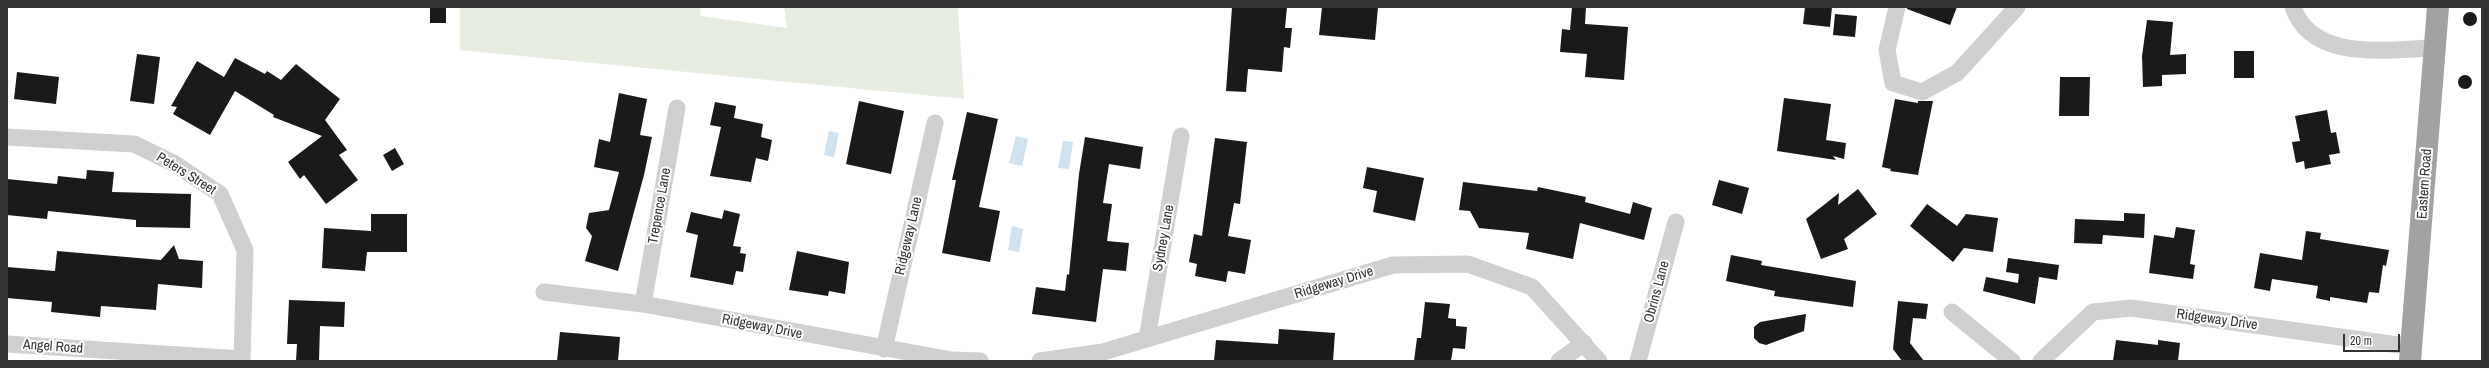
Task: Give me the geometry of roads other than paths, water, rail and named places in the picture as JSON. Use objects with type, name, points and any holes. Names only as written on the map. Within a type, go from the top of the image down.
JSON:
[{"type":"highway","name":"Eastern Road","points":[[2411,354],[2438,7]]},
{"type":"street","points":[[1897,7],[1887,50],[1893,83],[1922,92],[1957,73],[2017,7]]},
{"type":"street","points":[[2294,7],[2307,29],[2329,45],[2351,49],[2435,48]]},
{"type":"street","name":"Trepence Lane","points":[[643,304],[677,108]]},
{"type":"street","name":"Ridgeway Lane","points":[[884,349],[935,123]]},
{"type":"street","name":"Sydney Lane","points":[[1147,339],[1181,136]]},
{"type":"street","name":"Peters Street","points":[[7,137],[134,144],[175,164],[220,194],[246,250],[242,360]]},
{"type":"street","name":"Obrins Lane","points":[[1638,361],[1676,222]]},
{"type":"street","name":"Ridgeway Drive","points":[[1040,361],[1107,357],[1147,339],[1392,265],[1468,264],[1532,287],[1599,361]]},
{"type":"street","name":"Ridgeway Drive","points":[[544,292],[643,304],[884,349],[952,360],[980,361]]},
{"type":"street","name":"Ridgeway Drive","points":[[2041,361],[2092,312],[2131,308],[2411,354]]},
{"type":"street","points":[[1952,312],[2012,361]]},
{"type":"street","points":[[1559,361],[1584,343]]},
{"type":"street","name":"Angel Road","points":[[7,344],[242,360]]},
{"type":"water","points":[[829,131],[839,133],[834,157],[824,155]]},
{"type":"water","points":[[1016,136],[1028,139],[1022,166],[1009,163]]},
{"type":"water","points":[[1063,141],[1073,142],[1069,169],[1058,168]]},
{"type":"water","points":[[1012,226],[1023,229],[1019,252],[1008,250]]}]
